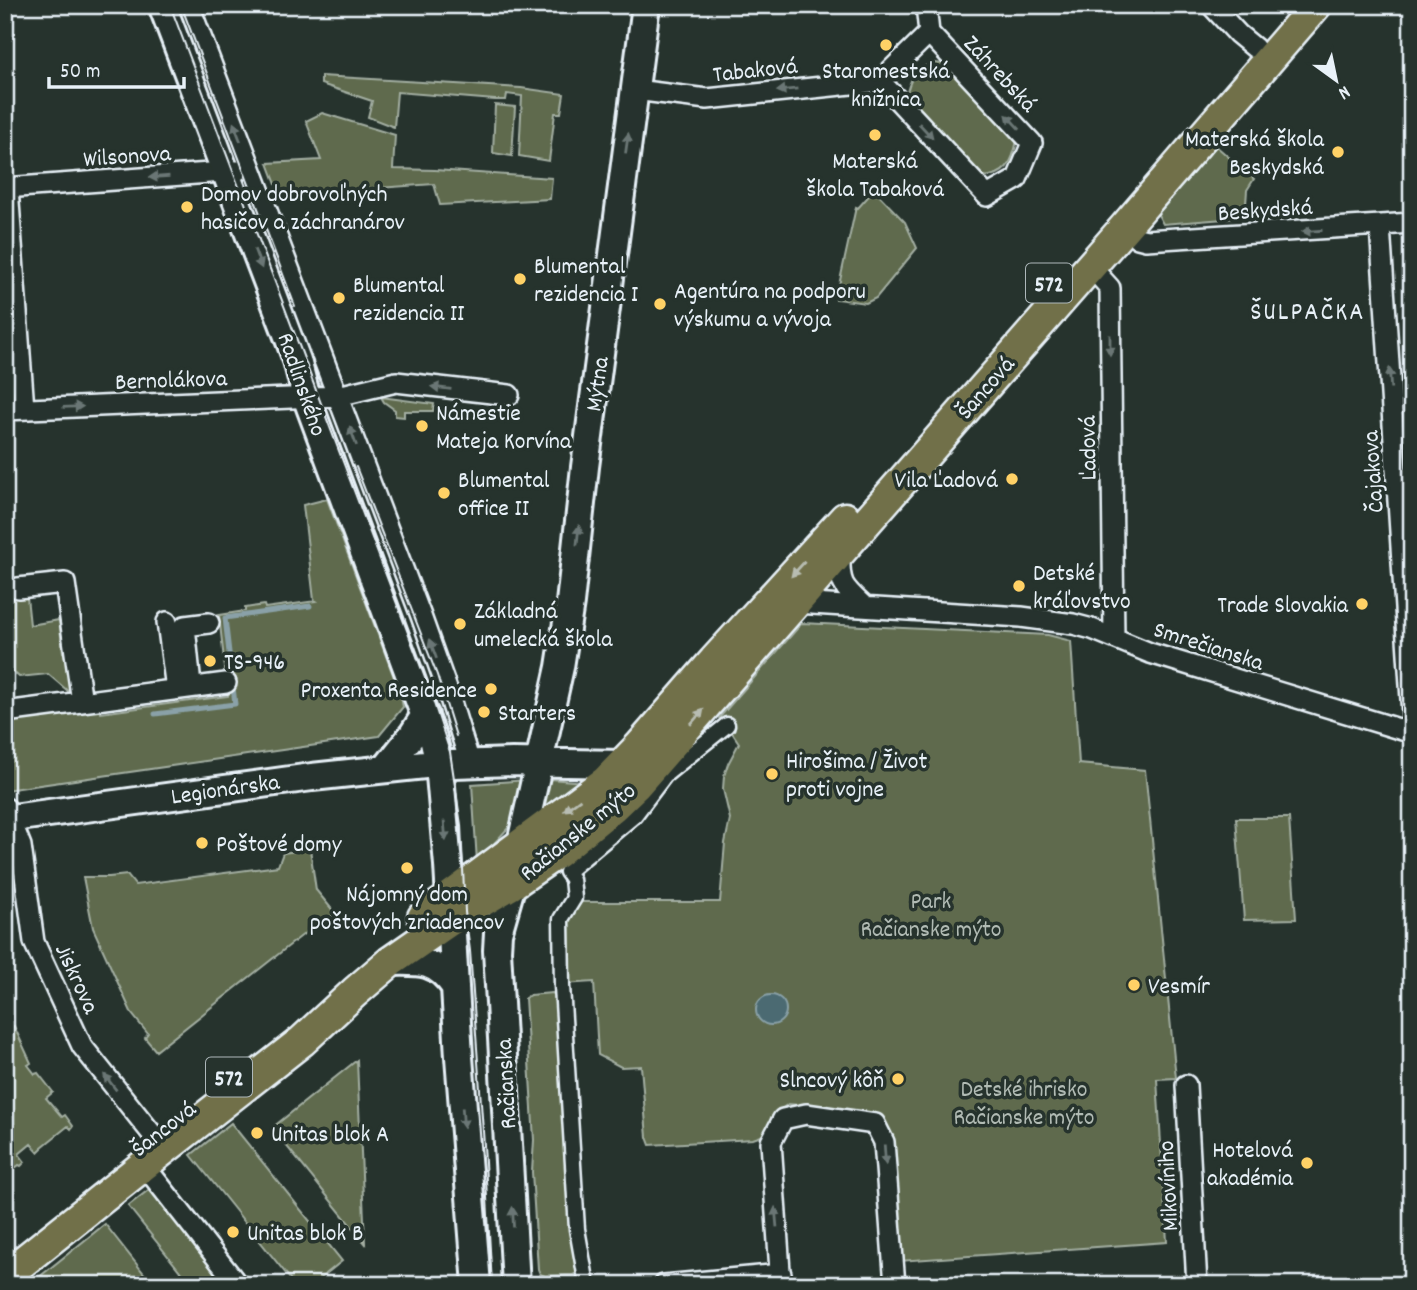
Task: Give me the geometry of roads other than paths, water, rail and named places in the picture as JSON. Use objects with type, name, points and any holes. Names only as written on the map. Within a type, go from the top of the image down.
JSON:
[{"type":"main road","name":"Radlinského","points":[[162,5],[297,360],[307,398],[425,715],[439,764]]},
{"type":"main road","name":"Mýtna","points":[[539,762],[560,667],[570,603],[585,467],[646,5]]},
{"type":"main road","name":"Šancová","points":[[637,766],[714,661],[844,519],[1292,5]]},
{"type":"main road","name":"Šancová","points":[[637,766],[796,603],[840,554],[1316,5]]},
{"type":"main road","points":[[386,768],[425,715]]},
{"type":"main road","name":"Račianske mýto","points":[[512,884],[539,762]]},
{"type":"main road","name":"Račianske mýto","points":[[439,764],[539,762],[637,766]]},
{"type":"main road","points":[[439,764],[451,908]]},
{"type":"main road","name":"Legionárska","points":[[7,814],[386,768],[439,764]]},
{"type":"main road","name":"Račianske mýto","points":[[451,908],[520,846],[606,781],[637,766]]},
{"type":"main road","name":"Račianske mýto","points":[[451,908],[512,884],[557,853],[635,786],[637,766]]},
{"type":"main road","name":"Račianska","points":[[512,884],[498,933],[497,950],[516,1285]]},
{"type":"main road","name":"Šancová","points":[[5,1276],[302,1041],[451,908]]},
{"type":"main road","name":"Šancová","points":[[5,1253],[240,1069],[299,1021],[370,957],[451,908]]},
{"type":"main road","name":"Račianska","points":[[451,908],[459,1057],[477,1285]]},
{"type":"main road","points":[[390,962],[415,961],[428,964],[446,974],[455,987]]},
{"type":"street","name":"Radlinského","points":[[189,5],[447,688],[470,763]]},
{"type":"street","name":"Záhrebská","points":[[926,5],[929,33],[1032,142],[1017,180],[987,196],[880,81],[929,33]]},
{"type":"street","points":[[1211,5],[1255,48]]},
{"type":"street","name":"Tabaková","points":[[635,90],[707,99],[880,81]]},
{"type":"street","name":"Wilsonova","points":[[6,188],[251,169]]},
{"type":"street","points":[[6,188],[15,410]]},
{"type":"street","name":"Beskydská","points":[[1124,228],[1146,240],[1412,223]]},
{"type":"street","name":"Čajakova","points":[[1380,226],[1412,715]]},
{"type":"street","name":"Ľadová","points":[[1090,266],[1110,288],[1114,638]]},
{"type":"street","points":[[338,397],[396,382],[509,395]]},
{"type":"street","name":"Bernolákova","points":[[15,410],[338,397]]},
{"type":"street","points":[[840,554],[840,574],[844,589],[864,607]]},
{"type":"street","points":[[18,588],[65,583],[82,702]]},
{"type":"street","name":"Smrečianska","points":[[796,603],[1021,617],[1073,624],[1150,653],[1412,733]]},
{"type":"street","points":[[167,622],[176,689]]},
{"type":"street","points":[[176,689],[190,676],[185,626],[209,623]]},
{"type":"street","points":[[5,712],[226,682]]},
{"type":"street","points":[[587,1285],[577,1229],[561,943],[561,919],[574,898],[572,879],[567,872],[634,816],[665,775],[727,725]]},
{"type":"street","name":"Jiskrova","points":[[7,814],[22,846],[34,942],[82,1046],[153,1135]]},
{"type":"street","name":"Mikovíniho","points":[[1186,1085],[1197,1285]]},
{"type":"street","points":[[664,1285],[781,1280],[771,1142],[783,1119],[806,1114],[875,1124],[884,1142],[895,1285]]},
{"type":"street","name":"Šancová","points":[[144,1165],[238,1285]]},
{"type":"water","points":[[771,995],[782,999],[786,1010],[782,1021],[771,1025],[760,1021],[756,1010],[760,999]]},
{"type":"waterway","points":[[155,714],[235,704],[225,618],[310,606]]},
{"type":"tram line","points":[[170,5],[430,691],[450,752],[461,825],[492,1285]]},
{"type":"tram line","points":[[181,5],[295,306]]},
{"type":"tram line","points":[[356,467],[437,675],[456,736]]},
{"type":"place","name":"Staromestská knižnica","points":[[886,45]]},
{"type":"place","name":"Materská škola Tabaková","points":[[875,135]]},
{"type":"place","name":"Materská škola Beskydská","points":[[1338,152]]},
{"type":"place","name":"Domov dobrovoľných hasičov a záchranárov","points":[[187,207]]},
{"type":"place","name":"Blumental rezidencia I","points":[[520,279]]},
{"type":"place","name":"Blumental rezidencia II","points":[[339,298]]},
{"type":"place","name":"Agentúra na podporu výskumu a vývoja","points":[[660,304]]},
{"type":"place","name":"Námestie Mateja Korvína","points":[[422,426]]},
{"type":"place","name":"Vila Ľadová","points":[[1012,479]]},
{"type":"place","name":"Blumental office II","points":[[444,493]]},
{"type":"place","name":"Detské kráľovstvo","points":[[1019,586]]},
{"type":"place","name":"Trade Slovakia","points":[[1362,604]]},
{"type":"place","name":"Základná umelecká škola","points":[[460,624]]},
{"type":"place","name":"TS-946","points":[[210,661]]},
{"type":"place","name":"Proxenta Residence","points":[[491,689]]},
{"type":"place","name":"Starters","points":[[484,712]]},
{"type":"place","name":"Hirošima / Život proti vojne","points":[[772,774]]},
{"type":"place","name":"Poštové domy","points":[[202,843]]},
{"type":"place","name":"Nájomný dom poštových zriadencov","points":[[407,868]]},
{"type":"place","name":"Vesmír","points":[[1134,985]]},
{"type":"place","name":"Slncový kôň","points":[[898,1079]]},
{"type":"place","name":"Unitas blok A","points":[[257,1133]]},
{"type":"place","name":"Hotelová akadémia","points":[[1307,1163]]},
{"type":"place","name":"Unitas blok B","points":[[233,1232]]},
{"type":"district","name":"ŠULPAČKA","points":[[1308,310]]},
{"type":"park label","name":"Park Račianske mýto","points":[[931,914]]},
{"type":"park label","name":"Detské ihrisko Račianske mýto","points":[[1024,1102]]}]
